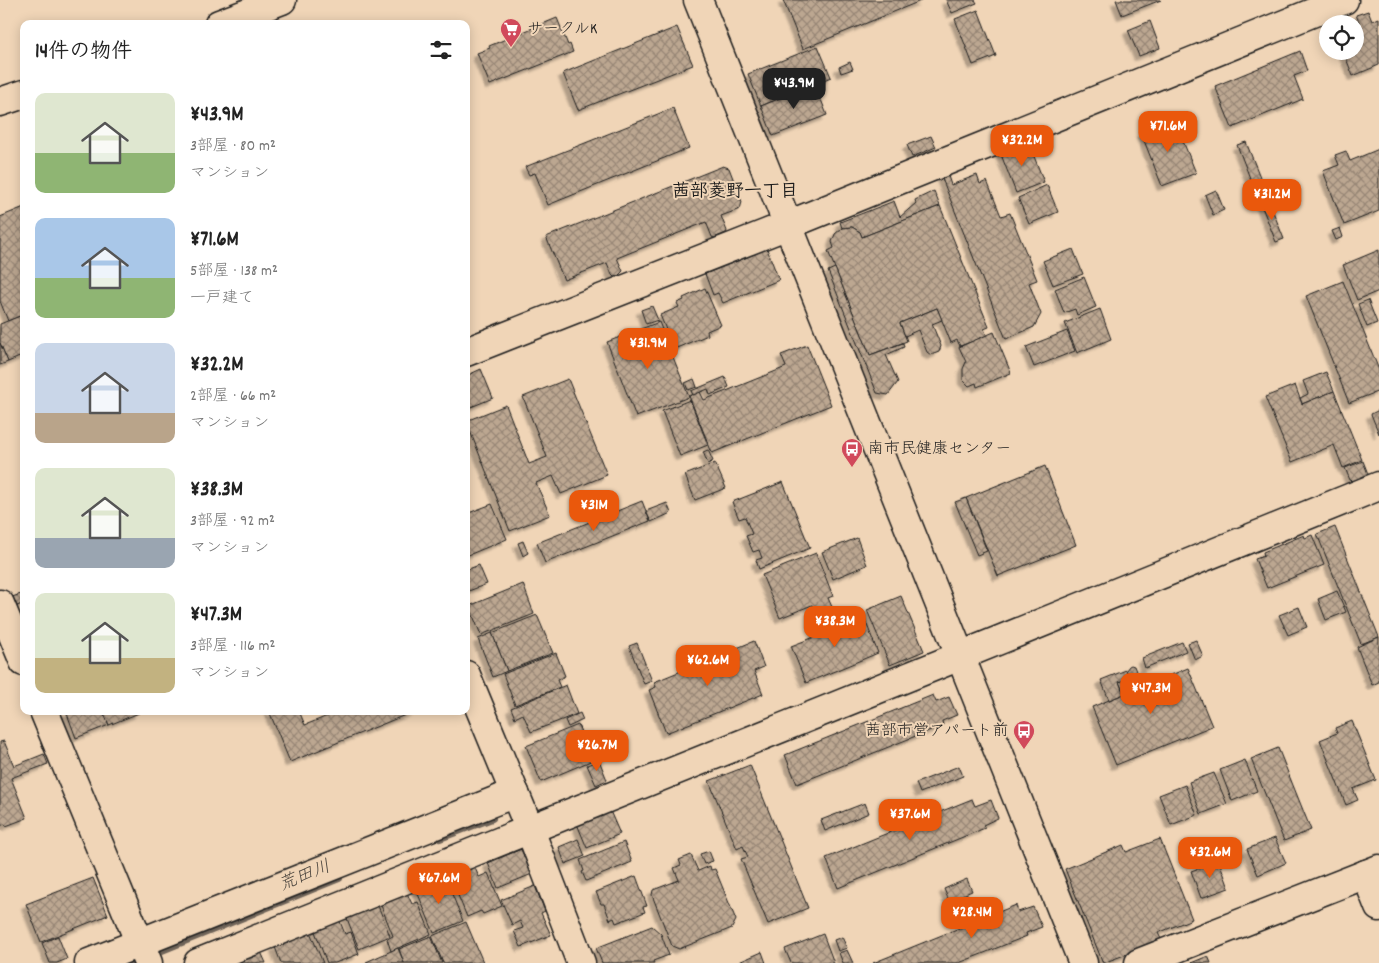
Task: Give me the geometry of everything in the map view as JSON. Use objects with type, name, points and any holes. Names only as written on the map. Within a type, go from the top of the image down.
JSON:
[{"type":"main road","points":[[230,20],[282,0]]},
{"type":"main road","points":[[698,0],[1083,963]]},
{"type":"main road","points":[[470,350],[1344,0]]},
{"type":"main road","points":[[0,102],[20,95]]},
{"type":"main road","points":[[198,963],[1379,486]]},
{"type":"main road","points":[[0,604],[20,652]]},
{"type":"main road","points":[[470,685],[530,830],[581,963]]},
{"type":"main road","points":[[46,715],[143,952]]},
{"type":"main road","points":[[89,963],[143,952],[515,793]]},
{"type":"main road","points":[[1138,963],[1372,872],[1379,907]]},
{"type":"building","points":[[783,0],[923,0],[803,49]]},
{"type":"building","points":[[946,0],[975,0],[977,3],[952,13]]},
{"type":"building","points":[[1116,0],[1161,0],[1122,15]]},
{"type":"building","points":[[978,10],[996,56],[973,65],[955,19]]},
{"type":"building","points":[[1368,11],[1372,21],[1379,18],[1379,65],[1353,76],[1347,60],[1364,60],[1364,15],[1356,15]]},
{"type":"building","points":[[557,18],[568,45],[570,44],[573,52],[490,85],[477,53],[490,48],[489,46]]},
{"type":"building","points":[[1150,21],[1160,48],[1139,56],[1128,30]]},
{"type":"building","points":[[677,27],[693,65],[578,110],[563,73]]},
{"type":"building","points":[[818,46],[831,77],[761,106],[748,74]]},
{"type":"building","points":[[1300,51],[1307,71],[1294,76],[1303,99],[1232,128],[1215,86]]},
{"type":"building","points":[[850,62],[853,69],[841,73],[839,67]]},
{"type":"building","points":[[815,84],[827,115],[773,136],[761,106]]},
{"type":"building","points":[[673,108],[689,148],[548,205],[535,173],[529,175],[525,167]]},
{"type":"building","points":[[1174,119],[1196,173],[1162,186],[1141,133]]},
{"type":"building","points":[[931,136],[936,147],[912,157],[907,145]]},
{"type":"building","points":[[1028,141],[1044,182],[1016,193],[1000,152]]},
{"type":"building","points":[[1246,142],[1266,192],[1257,196],[1237,145]]},
{"type":"building","points":[[1379,149],[1379,211],[1344,225],[1323,171],[1339,165],[1335,155],[1346,151],[1350,161]]},
{"type":"building","points":[[723,166],[729,168],[742,202],[740,209],[721,216],[727,231],[726,233],[714,238],[712,237],[706,222],[617,258],[623,271],[618,276],[614,277],[612,275],[607,263],[564,280],[546,237]]},
{"type":"building","points":[[947,173],[951,185],[977,175],[980,184],[987,181],[1001,216],[1010,213],[1037,280],[1029,283],[1041,314],[1034,327],[1006,339],[941,176]]},
{"type":"building","points":[[1047,185],[1058,212],[1029,224],[1018,198]]},
{"type":"building","points":[[1216,190],[1224,210],[1213,215],[1205,195]]},
{"type":"building","points":[[934,191],[940,206],[862,237],[860,232],[852,227],[842,228],[840,222],[894,201],[900,217],[916,203],[915,200]]},
{"type":"building","points":[[1268,199],[1284,239],[1276,242],[1260,202]]},
{"type":"building","points":[[940,206],[989,327],[984,329],[987,336],[960,346],[957,340],[951,343],[937,308],[900,323],[907,341],[870,355],[828,251],[834,248],[832,242],[835,234],[842,228],[852,227],[860,232],[862,237]]},
{"type":"building","points":[[20,209],[20,316],[8,321],[0,301],[0,217]]},
{"type":"building","points":[[1340,228],[1343,237],[1336,240],[1332,231]]},
{"type":"building","points":[[767,249],[779,280],[723,303],[718,293],[713,295],[705,274]]},
{"type":"building","points":[[1073,249],[1083,274],[1053,285],[1043,261]]},
{"type":"building","points":[[1379,250],[1379,291],[1357,300],[1343,265]]},
{"type":"building","points":[[835,268],[870,355],[903,343],[904,347],[886,355],[898,382],[888,395],[877,393],[828,271]]},
{"type":"building","points":[[1084,277],[1096,307],[1077,315],[1075,309],[1064,313],[1055,289]]},
{"type":"building","points":[[1343,281],[1379,370],[1379,391],[1349,403],[1306,296]]},
{"type":"building","points":[[705,288],[721,325],[707,331],[708,335],[674,349],[660,315],[679,307],[677,303],[684,300],[683,298]]},
{"type":"building","points":[[1368,300],[1377,323],[1367,327],[1358,304]]},
{"type":"building","points":[[652,306],[658,320],[646,324],[641,310]]},
{"type":"building","points":[[937,308],[942,320],[932,324],[941,346],[939,352],[931,355],[927,352],[918,330],[905,336],[900,323]]},
{"type":"building","points":[[1100,309],[1111,339],[1077,353],[1065,323]]},
{"type":"building","points":[[20,316],[20,357],[8,362],[0,343],[0,324]]},
{"type":"building","points":[[659,322],[689,397],[636,417],[607,342]]},
{"type":"building","points":[[1067,331],[1075,351],[1034,367],[1026,347]]},
{"type":"building","points":[[994,332],[1011,373],[977,387],[976,383],[969,386],[963,380],[963,369],[966,362],[959,347]]},
{"type":"building","points":[[0,343],[8,362],[0,365]]},
{"type":"building","points":[[807,345],[831,405],[712,453],[689,396],[700,392],[704,400],[786,367],[781,355]]},
{"type":"building","points":[[481,369],[493,398],[471,407],[470,374]]},
{"type":"building","points":[[1326,372],[1334,391],[1302,404],[1300,398],[1308,394],[1303,381]]},
{"type":"building","points":[[725,377],[729,387],[710,395],[708,389],[693,395],[691,391]]},
{"type":"building","points":[[568,379],[607,475],[561,494],[553,476],[536,483],[550,515],[510,531],[470,431],[470,419],[506,405],[529,464],[547,457],[523,397]]},
{"type":"building","points":[[694,379],[697,387],[688,390],[685,383]]},
{"type":"building","points":[[1295,385],[1302,404],[1334,391],[1362,460],[1343,468],[1334,445],[1292,462],[1265,397]]},
{"type":"building","points":[[690,400],[708,445],[680,456],[662,411]]},
{"type":"building","points":[[1379,410],[1379,434],[1371,414]]},
{"type":"building","points":[[708,450],[713,461],[708,464],[703,452]]},
{"type":"building","points":[[1363,461],[1370,479],[1360,483],[1350,480],[1345,468]]},
{"type":"building","points":[[715,463],[726,488],[695,500],[685,475]]},
{"type":"building","points":[[1045,466],[1076,545],[998,576],[966,498]]},
{"type":"building","points":[[783,482],[810,548],[759,569],[756,560],[762,558],[759,550],[753,552],[746,536],[752,534],[745,517],[739,519],[732,502]]},
{"type":"building","points":[[966,498],[987,551],[977,555],[955,502]]},
{"type":"building","points":[[642,501],[650,521],[545,563],[537,543]]},
{"type":"building","points":[[667,503],[671,513],[651,522],[646,511]]},
{"type":"building","points":[[492,504],[507,539],[470,554],[470,512]]},
{"type":"building","points":[[1335,527],[1379,637],[1361,644],[1317,534]]},
{"type":"building","points":[[1304,535],[1305,538],[1312,535],[1324,565],[1267,588],[1255,559],[1264,556],[1263,552]]},
{"type":"building","points":[[857,538],[867,565],[833,579],[822,552]]},
{"type":"building","points":[[523,541],[528,553],[523,556],[518,543]]},
{"type":"building","points":[[816,553],[833,596],[828,598],[832,607],[816,614],[812,605],[780,618],[762,575]]},
{"type":"building","points":[[479,565],[487,584],[470,590],[470,568]]},
{"type":"building","points":[[523,584],[534,614],[481,635],[470,606]]},
{"type":"building","points":[[1337,591],[1346,612],[1326,620],[1318,599]]},
{"type":"building","points":[[20,594],[20,605],[15,607],[12,597]]},
{"type":"building","points":[[901,596],[924,651],[890,665],[867,610]]},
{"type":"building","points":[[1299,607],[1307,627],[1288,635],[1279,615]]},
{"type":"building","points":[[862,612],[878,653],[806,683],[791,646],[817,636],[815,631]]},
{"type":"building","points":[[537,615],[553,653],[507,671],[492,633]]},
{"type":"building","points":[[492,633],[507,671],[493,677],[478,639]]},
{"type":"building","points":[[1379,637],[1379,682],[1372,685],[1357,647]]},
{"type":"building","points":[[1196,640],[1203,656],[1195,660],[1188,643]]},
{"type":"building","points":[[754,641],[764,667],[754,671],[763,694],[666,733],[649,690],[656,687],[654,682]]},
{"type":"building","points":[[1182,642],[1186,651],[1145,668],[1142,658]]},
{"type":"building","points":[[637,643],[652,681],[644,684],[629,646]]},
{"type":"building","points":[[556,653],[565,676],[557,680],[560,687],[515,705],[503,674]]},
{"type":"building","points":[[1131,665],[1134,666],[1142,687],[1188,668],[1212,726],[1116,765],[1092,707],[1124,694],[1119,682],[1129,678],[1126,670]]},
{"type":"building","points":[[1126,670],[1129,678],[1119,682],[1124,694],[1109,700],[1101,680]]},
{"type":"building","points":[[566,685],[577,714],[531,732],[523,714],[515,718],[511,708]]},
{"type":"building","points":[[933,695],[936,702],[949,697],[957,715],[942,721],[943,725],[797,784],[785,755]]},
{"type":"building","points":[[580,713],[583,720],[568,727],[565,720]]},
{"type":"building","points":[[67,715],[105,715],[109,725],[76,738]]},
{"type":"building","points":[[105,715],[134,715],[109,725]]},
{"type":"building","points":[[271,715],[301,715],[305,725],[330,715],[405,715],[290,762]]},
{"type":"building","points":[[1352,721],[1376,780],[1353,789],[1358,800],[1346,805],[1320,740],[1337,733],[1335,728]]},
{"type":"building","points":[[578,725],[593,760],[541,782],[526,746]]},
{"type":"building","points":[[4,741],[14,766],[44,754],[48,764],[11,778],[27,818],[6,826],[5,824],[0,826],[0,742]]},
{"type":"building","points":[[1278,748],[1311,830],[1284,841],[1251,759]]},
{"type":"building","points":[[599,760],[607,780],[596,785],[587,765]]},
{"type":"building","points":[[1245,760],[1257,791],[1232,801],[1220,770]]},
{"type":"building","points":[[750,765],[808,908],[768,924],[741,859],[748,857],[743,846],[737,849],[709,781]]},
{"type":"building","points":[[959,766],[963,776],[920,793],[916,783]]},
{"type":"building","points":[[1214,773],[1227,804],[1201,814],[1189,782]]},
{"type":"building","points":[[1185,785],[1197,815],[1171,825],[1159,795]]},
{"type":"building","points":[[972,799],[975,806],[991,800],[998,818],[983,825],[985,828],[838,888],[826,858]]},
{"type":"building","points":[[865,803],[869,813],[825,831],[821,820]]},
{"type":"building","points":[[610,811],[620,834],[587,848],[577,824]]},
{"type":"building","points":[[1275,838],[1286,863],[1258,875],[1247,849]]},
{"type":"building","points":[[578,839],[585,856],[565,864],[559,847]]},
{"type":"building","points":[[1160,839],[1192,919],[1158,933],[1162,941],[1103,963],[1065,869],[1123,845],[1126,852]]},
{"type":"building","points":[[624,842],[632,862],[586,881],[580,860]]},
{"type":"building","points":[[521,849],[532,874],[498,888],[488,863]]},
{"type":"building","points":[[709,851],[713,861],[704,864],[700,854]]},
{"type":"building","points":[[691,855],[698,871],[710,866],[711,870],[715,869],[736,920],[732,928],[679,949],[672,946],[652,895],[653,890],[679,880],[674,868],[681,865],[679,860]]},
{"type":"building","points":[[1219,861],[1229,888],[1201,898],[1191,871]]},
{"type":"building","points":[[474,866],[479,877],[488,873],[502,906],[483,914],[481,911],[467,917],[450,876]]},
{"type":"building","points":[[636,876],[647,906],[643,907],[645,912],[616,923],[614,918],[610,920],[604,904],[601,904],[596,892]]},
{"type":"building","points":[[445,877],[463,921],[434,933],[416,889]]},
{"type":"building","points":[[93,878],[108,915],[41,942],[26,904]]},
{"type":"building","points":[[967,879],[972,891],[949,901],[944,889]]},
{"type":"building","points":[[535,886],[545,911],[541,913],[551,935],[521,947],[514,931],[523,928],[520,921],[512,925],[501,900]]},
{"type":"building","points":[[407,893],[412,904],[418,902],[431,934],[391,951],[387,939],[393,936],[380,903]]},
{"type":"building","points":[[377,903],[390,936],[359,949],[346,916]]},
{"type":"building","points":[[1016,905],[1018,912],[1033,907],[1042,927],[1026,933],[1027,936],[959,963],[873,963]]},
{"type":"building","points":[[339,919],[345,934],[351,932],[359,954],[335,963],[327,963],[314,929]]},
{"type":"building","points":[[466,922],[483,962],[443,963],[432,936]]},
{"type":"building","points":[[652,926],[661,934],[669,955],[653,961],[654,963],[602,963],[596,948]]},
{"type":"building","points":[[310,932],[323,963],[281,963],[275,947]]},
{"type":"building","points":[[823,934],[834,963],[791,963],[785,949]]},
{"type":"building","points":[[58,936],[67,959],[57,963],[50,963],[42,943]]},
{"type":"building","points":[[431,936],[442,963],[404,963],[399,949]]},
{"type":"building","points":[[842,937],[847,948],[838,951],[834,940]]},
{"type":"building","points":[[398,948],[404,963],[366,963],[366,962]]},
{"type":"building","points":[[847,950],[853,963],[843,963],[839,953]]},
{"type":"building","points":[[261,952],[266,963],[235,963]]},
{"type":"building","points":[[762,952],[766,963],[739,963],[739,962]]},
{"type":"building","points":[[1208,956],[1211,963],[1191,963]]},
{"type":"waterway","name":"荒田川","points":[[440,838],[492,818]]},
{"type":"waterway","name":"荒田川","points":[[130,963],[339,878]]},
{"type":"place","name":"サークルK","points":[[511,48]]},
{"type":"place","name":"南市民健康センター","points":[[852,468]]},
{"type":"place","name":"茜部市営アパート前","points":[[1024,750]]},
{"type":"district","name":"茜部菱野一丁目","points":[[735,192]]}]
